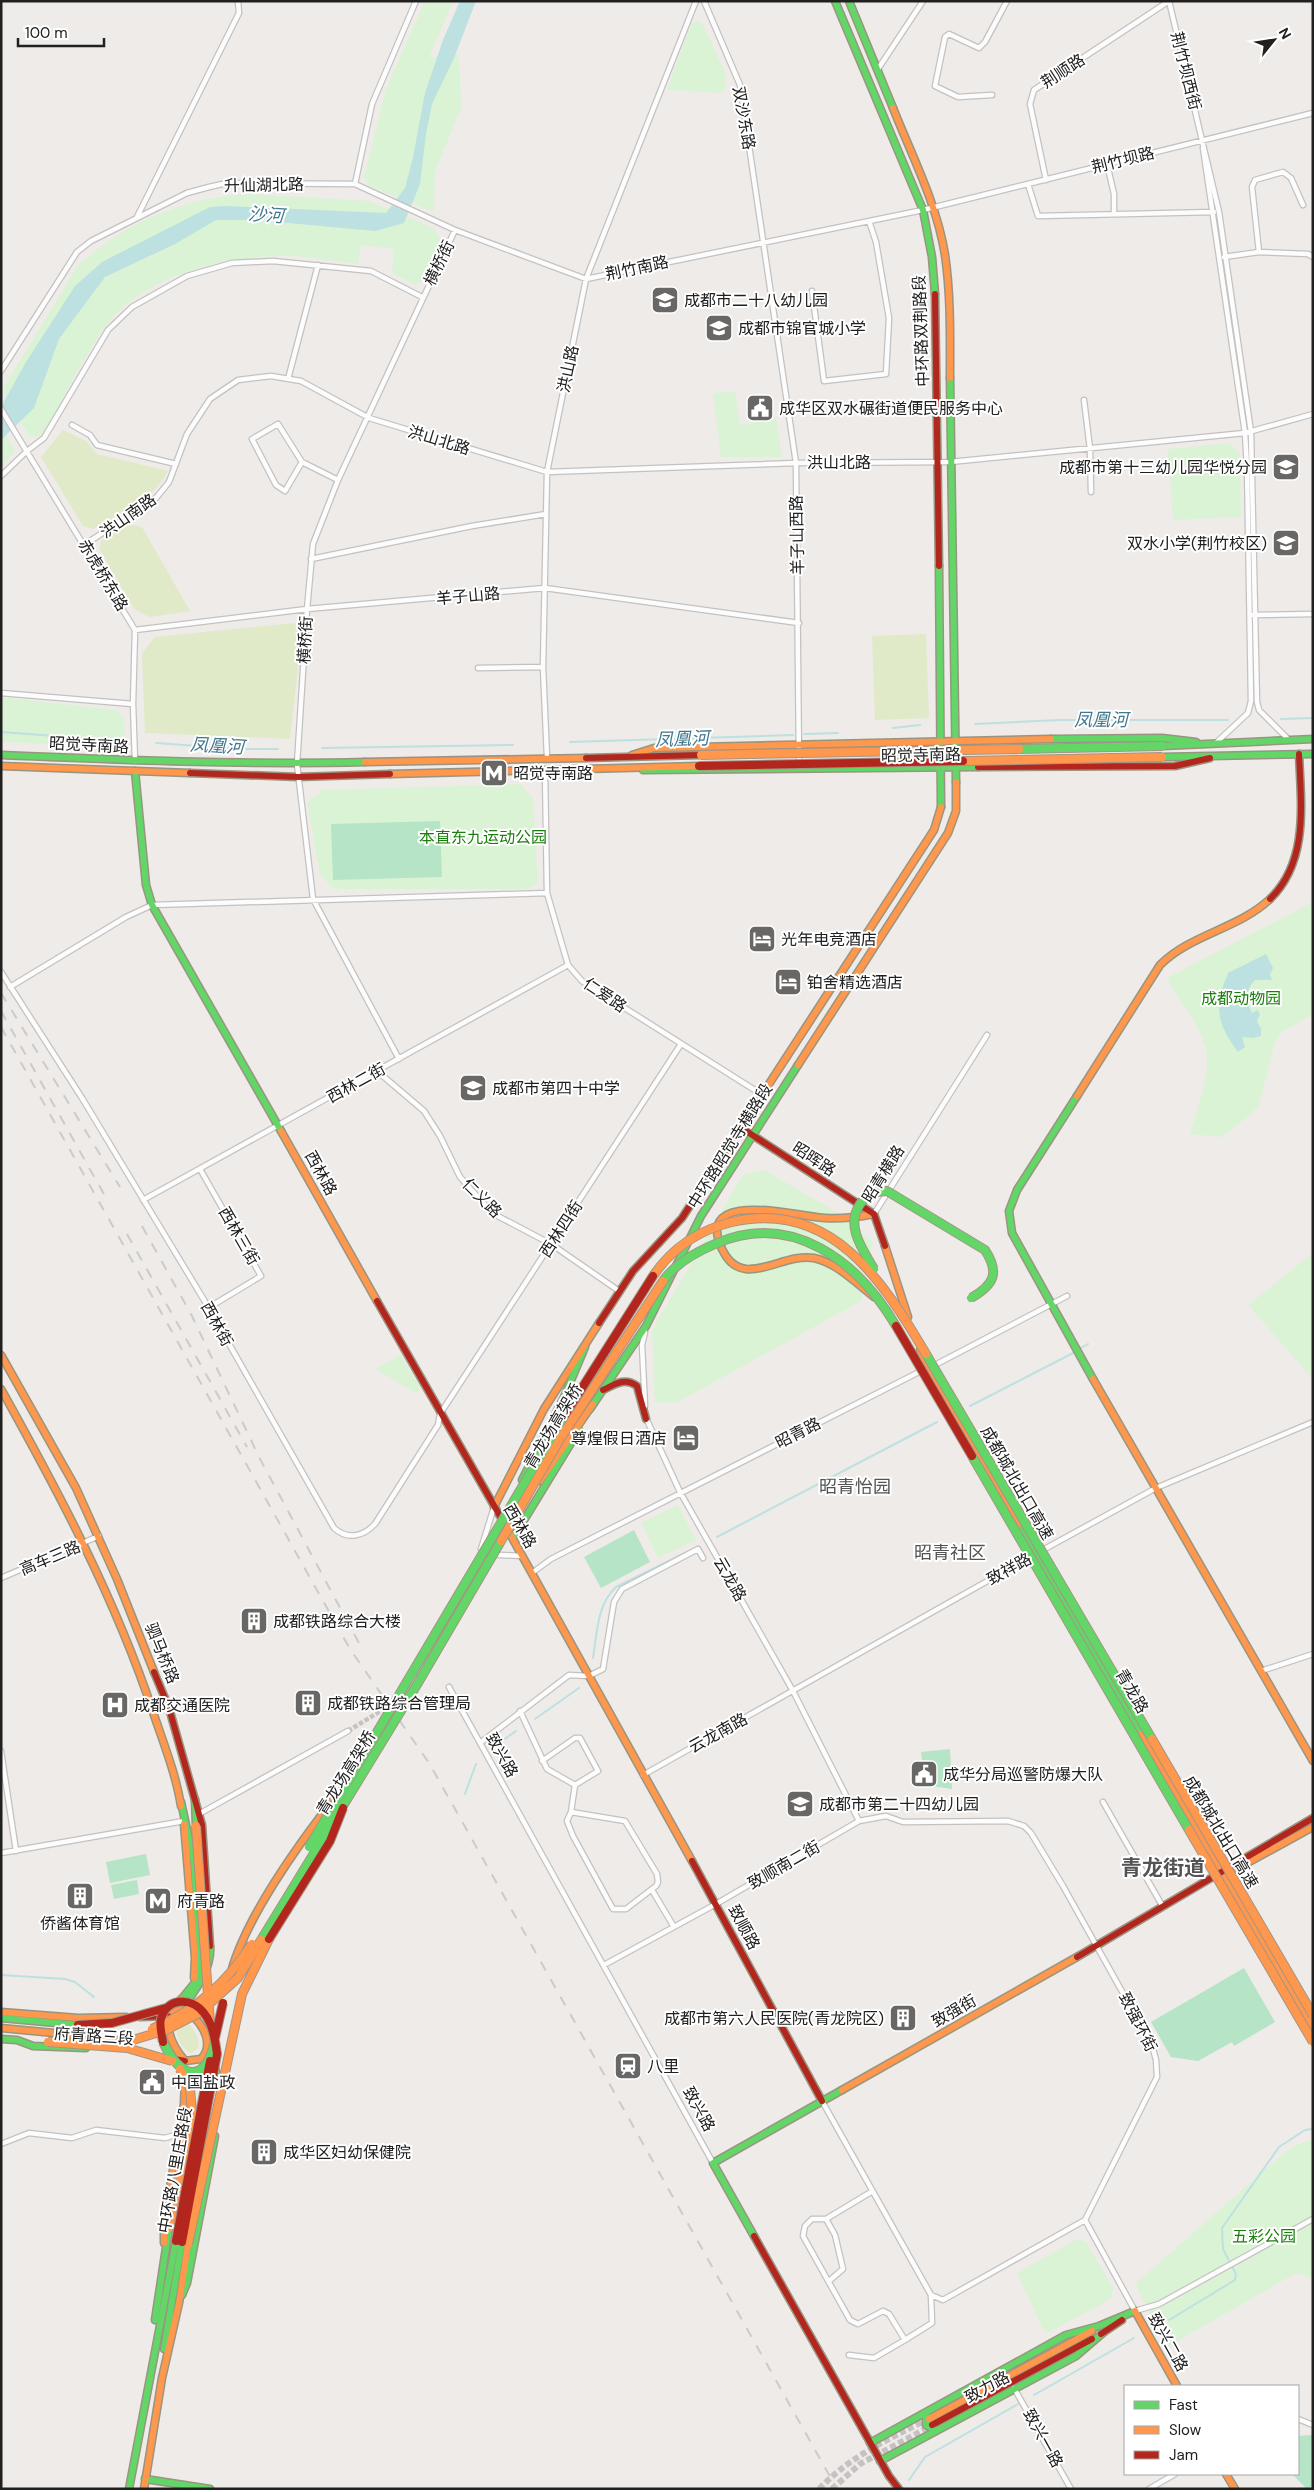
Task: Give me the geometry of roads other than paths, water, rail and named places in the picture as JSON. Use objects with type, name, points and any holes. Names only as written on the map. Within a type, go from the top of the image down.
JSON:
[{"type":"main road","name":"中环路双荆路段","points":[[835,1],[923,210],[932,256],[937,315],[942,768]]},
{"type":"main road","name":"中环路双荆路段","points":[[849,1],[934,208],[946,255],[949,300],[954,740],[956,768]]},
{"type":"main road","name":"昭觉寺南路","points":[[625,758],[654,748],[799,746],[941,740],[1162,738],[1207,744]]},
{"type":"main road","name":"昭觉寺南路","points":[[1,755],[135,761],[297,764],[547,757],[625,758],[1163,746],[1216,742],[1313,739]]},
{"type":"main road","points":[[1299,754],[1298,852],[1293,869],[1284,884],[1275,894],[1254,910],[1164,960],[1011,1201],[1008,1211],[1012,1233],[1051,1305],[1313,1761]]},
{"type":"main road","name":"昭觉寺南路","points":[[1,766],[298,777],[699,766],[1313,754]]},
{"type":"main road","name":"昭觉寺南路","points":[[625,768],[653,771],[1175,766],[1217,757]]},
{"type":"main road","name":"中环路昭觉寺横路段","points":[[494,1507],[544,1409],[620,1291],[633,1271],[682,1218],[934,830],[941,811],[942,768]]},
{"type":"main road","name":"中环路昭觉寺横路段","points":[[513,1538],[556,1470],[593,1404],[646,1326],[701,1216],[948,833],[956,811],[956,768]]},
{"type":"main road","name":"西林路","points":[[135,772],[146,884],[152,905],[532,1573]]},
{"type":"main road","name":"昭晖路","points":[[740,1127],[874,1214]]},
{"type":"main road","points":[[897,1305],[860,1244],[853,1227],[855,1212],[862,1201],[879,1191],[896,1194],[985,1250],[992,1259],[994,1277],[984,1291],[971,1298]]},
{"type":"main road","points":[[874,1214],[823,1218],[748,1208],[737,1210],[721,1221],[717,1230],[719,1244],[729,1259],[742,1269],[750,1271],[796,1257],[814,1258],[834,1266],[882,1304]]},
{"type":"main road","name":"昭青横路","points":[[874,1214],[898,1291],[927,1369]]},
{"type":"main road","name":"成都城北出口高速","points":[[600,1358],[658,1269],[680,1247],[701,1232],[750,1219],[800,1223],[820,1230],[842,1244],[867,1266],[897,1305],[1313,2014]]},
{"type":"main road","name":"成都城北出口高速","points":[[608,1363],[668,1273],[686,1258],[714,1242],[738,1235],[780,1233],[804,1238],[827,1249],[847,1265],[882,1304],[1313,2042]]},
{"type":"main road","points":[[509,1507],[546,1428],[574,1380],[585,1347]]},
{"type":"main road","name":"驷马桥路","points":[[1,1355],[76,1488],[99,1536],[169,1708],[199,1814],[207,1876],[211,1955],[205,1974],[174,2009]]},
{"type":"main road","name":"青龙场高架桥","points":[[1,2028],[97,2037],[116,2036],[154,2028],[204,2002],[230,1978],[255,1940],[337,1795],[409,1679],[509,1507],[600,1358]]},
{"type":"main road","name":"青龙场高架桥","points":[[1,2034],[96,2042],[133,2040],[166,2030],[199,2013],[216,2000],[238,1978],[321,1838],[347,1800],[560,1439],[608,1363]]},
{"type":"main road","name":"青龙路","points":[[927,1369],[1313,2028]]},
{"type":"main road","points":[[603,1390],[623,1381],[633,1383],[637,1386],[646,1419]]},
{"type":"main road","name":"驷马桥路","points":[[1,1389],[85,1543],[127,1639],[190,1825]]},
{"type":"main road","points":[[517,1514],[593,1404]]},
{"type":"main road","name":"致顺路","points":[[532,1573],[716,1904],[822,2101]]},
{"type":"main road","name":"中环路八里庄路段","points":[[144,2489],[162,2378],[179,2303],[182,2242],[203,2091],[232,1967],[253,1920],[304,1836],[337,1795]]},
{"type":"main road","points":[[180,2069],[190,2072],[204,2068],[211,2060],[210,2025],[190,1825],[194,1799]]},
{"type":"main road","name":"中环路八里庄路段","points":[[129,2489],[150,2370],[242,1994],[268,1940],[330,1841],[347,1800]]},
{"type":"main road","points":[[1222,1873],[1313,1818]]},
{"type":"main road","points":[[165,2256],[164,2224],[184,2104],[185,2061],[170,2031],[174,2009],[197,1980],[200,1965],[190,1825]]},
{"type":"main road","points":[[1222,1873],[1239,1869],[1313,1827]]},
{"type":"main road","name":"致强街","points":[[713,2163],[1097,1946],[1222,1873]]},
{"type":"main road","points":[[150,2370],[169,2228],[192,2110],[190,2089],[180,2069],[172,2060],[161,2036],[160,2018],[189,2000],[200,2007],[210,2025]]},
{"type":"main road","points":[[1,2018],[78,2025],[112,2023],[174,2009],[195,2016],[211,2042],[217,2058],[182,2242],[164,2351],[162,2378]]},
{"type":"main road","name":"府青路三段","points":[[1,2012],[78,2018],[174,2009]]},
{"type":"main road","name":"府青路三段","points":[[1,2039],[16,2040],[33,2046],[110,2049],[185,2061]]},
{"type":"main road","points":[[16,2040],[135,2050],[156,2054],[172,2060]]},
{"type":"main road","points":[[185,2061],[201,2059],[211,2042]]},
{"type":"main road","points":[[179,2303],[188,2283],[222,2095],[211,2042]]},
{"type":"main road","name":"致兴路","points":[[713,2163],[880,2461],[899,2489]]},
{"type":"main road","name":"致力路","points":[[880,2461],[931,2422],[1135,2311]]},
{"type":"main road","name":"致兴二路","points":[[1135,2311],[1176,2385]]},
{"type":"main road","name":"致力路","points":[[870,2443],[931,2422],[1014,2388],[1076,2356],[1102,2329]]},
{"type":"main road","points":[[1227,2475],[1234,2489]]},
{"type":"main road","points":[[145,2479],[210,2489]]},
{"type":"street","points":[[136,219],[239,12],[238,1]]},
{"type":"street","points":[[355,184],[372,104],[416,1]]},
{"type":"street","name":"洪山路","points":[[547,757],[543,667],[547,472],[586,279],[696,1]]},
{"type":"street","name":"双沙东路","points":[[704,1],[740,85],[763,241]]},
{"type":"street","points":[[878,69],[923,1]]},
{"type":"street","name":"荆竹坝西街","points":[[1169,1],[1202,141]]},
{"type":"street","name":"荆顺路","points":[[1046,180],[1030,104],[1034,90],[1169,1]]},
{"type":"street","points":[[992,95],[958,97],[935,86],[945,37],[949,34],[979,48],[985,42],[1004,2]]},
{"type":"street","name":"荆竹坝路","points":[[934,208],[1312,115]]},
{"type":"street","points":[[1202,141],[1203,160],[1223,257]]},
{"type":"street","points":[[1202,141],[1219,212],[1223,257],[1248,433],[1252,615],[1251,701],[1248,713],[1216,742]]},
{"type":"street","points":[[1107,164],[1114,194],[1114,214]]},
{"type":"street","points":[[1259,252],[1252,187],[1255,180],[1282,172],[1291,178],[1303,205]]},
{"type":"street","name":"升仙湖北路","points":[[1,371],[76,252],[91,241],[187,193],[227,183],[355,184]]},
{"type":"street","name":"荆竹南路","points":[[355,184],[455,230],[586,279],[763,241],[934,208]]},
{"type":"street","points":[[1028,184],[1038,216],[1214,212]]},
{"type":"street","points":[[812,291],[824,381],[886,374],[889,318],[876,242],[869,221]]},
{"type":"street","name":"横桥街","points":[[399,1059],[313,899],[297,764],[307,609],[312,544],[338,480],[369,418],[422,298],[455,230]]},
{"type":"street","name":"羊子山西路","points":[[763,241],[796,463],[799,770]]},
{"type":"street","points":[[1223,257],[1259,252],[1308,254],[1313,257]]},
{"type":"street","points":[[1,476],[27,451],[44,438],[108,330],[132,307],[186,276],[232,263],[273,261],[371,271],[422,298]]},
{"type":"street","points":[[288,379],[318,266]]},
{"type":"street","name":"洪山南路","points":[[84,545],[156,498],[169,482],[187,434],[210,399],[238,380],[271,376],[301,381],[369,418]]},
{"type":"street","points":[[1084,400],[1090,449],[1091,492]]},
{"type":"street","name":"赤虎桥东路","points":[[1,409],[135,630],[133,704],[135,761]]},
{"type":"street","name":"洪山北路","points":[[369,418],[547,472],[796,463],[950,462],[1248,433],[1313,414]]},
{"type":"street","points":[[302,462],[285,491],[276,485],[252,439],[278,424],[302,462],[338,480]]},
{"type":"street","points":[[72,425],[90,434],[97,445],[176,464]]},
{"type":"street","points":[[311,560],[472,526],[546,514]]},
{"type":"street","name":"羊子山路","points":[[135,630],[307,609],[545,588],[799,623]]},
{"type":"street","points":[[1252,615],[1313,614]]},
{"type":"street","points":[[1252,615],[1259,710],[1289,740]]},
{"type":"street","points":[[478,668],[543,667]]},
{"type":"street","points":[[1,693],[133,704]]},
{"type":"street","name":"仁爱路","points":[[545,771],[547,893],[568,965],[582,981],[761,1094]]},
{"type":"street","points":[[10,987],[126,917],[152,905],[547,893]]},
{"type":"street","name":"西林二街","points":[[143,1200],[568,965]]},
{"type":"street","name":"西林街","points":[[1,972],[82,1098],[208,1308],[334,1528],[341,1534],[350,1536],[363,1534],[375,1524],[438,1426],[440,1414]]},
{"type":"street","name":"昭青横路","points":[[874,1214],[987,1035]]},
{"type":"street","name":"西林四街","points":[[440,1414],[680,1044]]},
{"type":"street","name":"仁义路","points":[[377,1071],[424,1111],[440,1136],[460,1177],[492,1213],[551,1244],[620,1291]]},
{"type":"street","name":"西林三街","points":[[200,1169],[261,1276],[208,1308]]},
{"type":"street","name":"昭青路","points":[[532,1573],[551,1559],[680,1492],[927,1369],[1067,1296]]},
{"type":"street","name":"云龙路","points":[[646,1326],[642,1345],[646,1419],[680,1492],[793,1691],[859,1821]]},
{"type":"street","name":"致祥路","points":[[793,1691],[1156,1488],[1313,1422]]},
{"type":"street","points":[[404,1696],[411,1686],[418,1660],[480,1554],[494,1507]]},
{"type":"street","name":"高车三路","points":[[1,1578],[99,1536]]},
{"type":"street","points":[[480,1743],[569,1675],[589,1676],[603,1669],[614,1602],[622,1589],[698,1549],[703,1558]]},
{"type":"street","points":[[480,1554],[522,1556]]},
{"type":"street","points":[[1261,1671],[1313,1654]]},
{"type":"street","name":"致兴路","points":[[449,1687],[713,2163]]},
{"type":"street","name":"云龙南路","points":[[643,1775],[793,1691]]},
{"type":"street","points":[[520,1711],[542,1761],[547,1768],[575,1785]]},
{"type":"street","points":[[199,1814],[348,1731]]},
{"type":"street","points":[[542,1761],[575,1738],[580,1738],[598,1770],[575,1785],[571,1812],[567,1821],[573,1836],[613,1909],[626,1908],[652,1890],[658,1882],[657,1874],[625,1821],[571,1812]]},
{"type":"street","points":[[1,1751],[16,1851]]},
{"type":"street","points":[[1103,1802],[1163,1907]]},
{"type":"street","name":"致强环街","points":[[859,1821],[886,1816],[903,1822],[1008,1821],[1024,1826],[1037,1840],[1152,2045],[1156,2060],[1157,2077],[1085,2220]]},
{"type":"street","name":"致顺南二街","points":[[604,1965],[716,1904],[859,1821]]},
{"type":"street","points":[[1,1853],[190,1825]]},
{"type":"street","points":[[652,1890],[674,1927]]},
{"type":"street","name":"致顺路","points":[[822,2101],[871,2192],[931,2295]]},
{"type":"street","points":[[1,2144],[29,2133],[72,2138],[96,2130],[165,2138],[179,2134]]},
{"type":"street","points":[[871,2192],[826,2219],[812,2218],[805,2226],[803,2236],[850,2320],[858,2324],[883,2311],[889,2314],[905,2340]]},
{"type":"street","points":[[826,2219],[835,2235],[843,2269],[829,2281]]},
{"type":"street","name":"致力路","points":[[1135,2311],[1158,2304],[1313,2219]]},
{"type":"street","points":[[849,2355],[874,2358],[932,2323],[931,2295],[944,2300],[1085,2220],[1135,2311]]},
{"type":"street","name":"致兴一路","points":[[1014,2388],[1071,2489]]},
{"type":"street","points":[[1299,2419],[1313,2424]]},
{"type":"street","points":[[1149,2489],[1173,2475]]},
{"type":"water","name":"沙河","points":[[460,1],[476,1],[454,58],[432,104],[420,184],[404,223],[375,231],[256,220],[216,220],[175,244],[105,277],[59,339],[34,408],[1,440],[1,407],[26,362],[75,286],[102,262],[210,207],[225,206],[386,213],[405,188],[425,93],[443,40]]},
{"type":"water","points":[[1266,954],[1273,968],[1270,974],[1272,980],[1255,980],[1248,992],[1252,1013],[1257,1010],[1260,1014],[1257,1021],[1261,1029],[1261,1036],[1253,1038],[1242,1037],[1245,1047],[1238,1052],[1221,1023],[1219,1005],[1224,985],[1228,973]]},
{"type":"waterway","name":"凤凰河","points":[[1281,719],[1313,718]]},
{"type":"waterway","name":"凤凰河","points":[[975,724],[1060,720],[1228,720]]},
{"type":"waterway","name":"凤凰河","points":[[893,728],[920,725]]},
{"type":"waterway","name":"凤凰河","points":[[1,732],[110,740]]},
{"type":"waterway","name":"凤凰河","points":[[804,734],[838,733]]},
{"type":"waterway","name":"凤凰河","points":[[570,742],[793,735]]},
{"type":"waterway","name":"凤凰河","points":[[156,743],[239,749],[278,749]]},
{"type":"waterway","name":"凤凰河","points":[[322,748],[513,745]]},
{"type":"waterway","points":[[1079,1349],[1088,1344]]},
{"type":"waterway","points":[[970,1406],[1075,1352]]},
{"type":"waterway","points":[[717,1537],[937,1422]]},
{"type":"waterway","points":[[593,1658],[601,1611],[616,1587],[695,1548]]},
{"type":"waterway","points":[[535,1719],[579,1688]]},
{"type":"waterway","points":[[495,1746],[516,1731]]},
{"type":"waterway","points":[[465,1794],[476,1764]]},
{"type":"waterway","points":[[1,1975],[65,1979],[75,1982],[94,1997]]},
{"type":"waterway","points":[[1169,2320],[1235,2280],[1236,2274],[1223,2249],[1222,2228],[1279,2147],[1305,2130],[1313,2129]]},
{"type":"waterway","points":[[1034,2395],[1134,2338]]},
{"type":"waterway","points":[[909,2480],[925,2457],[1018,2404]]},
{"type":"tunnel","points":[[348,1731],[392,1704]]},
{"type":"tunnel","points":[[819,2489],[857,2457],[928,2419]]},
{"type":"tunnel","points":[[832,2489],[860,2464],[931,2426]]},
{"type":"railway","points":[[1,993],[120,1187]]},
{"type":"railway","points":[[1,1011],[105,1196]]},
{"type":"railway","points":[[1,1027],[350,1649],[429,1763],[837,2489]]},
{"type":"railway","points":[[142,1226],[191,1314],[259,1457],[360,1645]]},
{"type":"railway","points":[[127,1234],[247,1447]]},
{"type":"place","name":"成都市二十八幼儿园","points":[[665,300]]},
{"type":"place","name":"成都市锦官城小学","points":[[719,328]]},
{"type":"place","name":"成华区双水碾街道便民服务中心","points":[[760,408]]},
{"type":"place","name":"成都市第十三幼儿园华悦分园","points":[[1286,467]]},
{"type":"place","name":"双水小学(荆竹校区)","points":[[1286,543]]},
{"type":"place","name":"昭觉寺南路","points":[[494,773]]},
{"type":"place","name":"光年电竞酒店","points":[[762,939]]},
{"type":"place","name":"铂舍精选酒店","points":[[788,982]]},
{"type":"place","name":"成都市第四十中学","points":[[473,1088]]},
{"type":"place","name":"尊煌假日酒店","points":[[686,1438]]},
{"type":"place","name":"成都铁路综合大楼","points":[[254,1621]]},
{"type":"place","name":"成都铁路综合管理局","points":[[308,1703]]},
{"type":"place","name":"成都交通医院","points":[[115,1705]]},
{"type":"place","name":"成华分局巡警防爆大队","points":[[924,1774]]},
{"type":"place","name":"成都市第二十四幼儿园","points":[[800,1804]]},
{"type":"place","name":"侨酱体育馆","points":[[80,1896]]},
{"type":"place","name":"府青路","points":[[158,1901]]},
{"type":"place","name":"成都市第六人民医院(青龙院区)","points":[[903,2018]]},
{"type":"place","name":"八里","points":[[628,2066]]},
{"type":"place","name":"中国盐政","points":[[152,2082]]},
{"type":"place","name":"成华区妇幼保健院","points":[[264,2152]]},
{"type":"district","name":"昭青怡园","points":[[855,1487]]},
{"type":"district","name":"昭青社区","points":[[950,1553]]},
{"type":"district","name":"青龙街道","points":[[1163,1868]]},
{"type":"park label","name":"本直东九运动公园","points":[[483,837]]},
{"type":"park label","name":"成都动物园","points":[[1241,998]]},
{"type":"park label","name":"五彩公园","points":[[1264,2236]]}]
